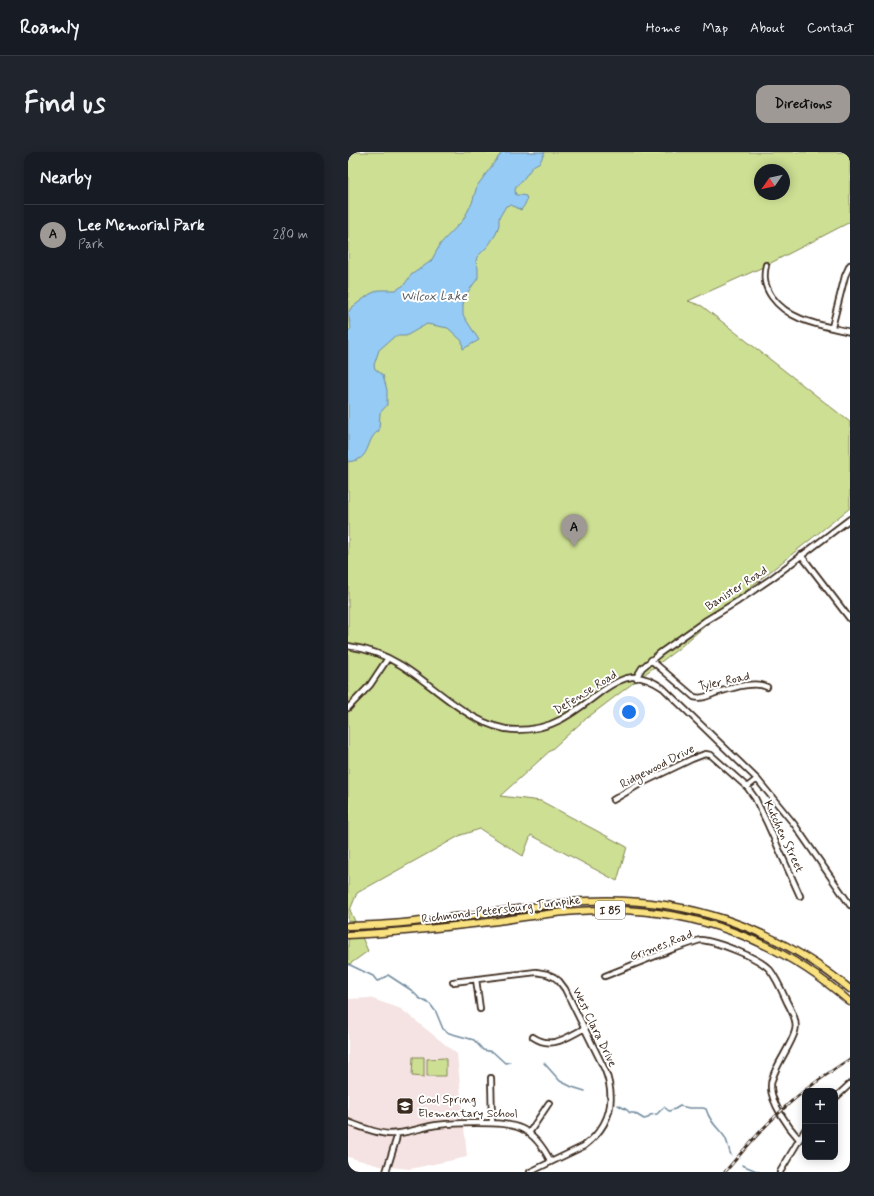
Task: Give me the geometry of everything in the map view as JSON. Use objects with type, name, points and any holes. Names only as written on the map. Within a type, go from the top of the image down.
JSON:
[{"type":"highway","name":"Richmond-Petersburg Turnpike","points":[[348,926],[412,922],[585,901],[630,901],[652,903],[715,915],[759,932],[782,943],[828,971],[850,989]]},
{"type":"highway","name":"Richmond-Petersburg Turnpike","points":[[348,935],[410,932],[582,910],[622,910],[660,913],[720,927],[770,947],[821,978],[850,1002]]},
{"type":"street","points":[[766,265],[764,272],[764,283],[780,307],[801,320],[850,332]]},
{"type":"street","points":[[832,327],[845,276],[850,265]]},
{"type":"street","name":"Banister Road","points":[[636,678],[642,668],[652,660],[705,621],[752,592],[850,519]]},
{"type":"street","points":[[800,555],[850,619]]},
{"type":"street","name":"Defense Road","points":[[348,646],[370,650],[388,658],[409,670],[450,701],[475,716],[493,725],[512,730],[537,728],[556,722],[568,716],[615,682],[624,678],[636,678],[652,682],[663,688],[757,779],[794,824],[850,905]]},
{"type":"street","points":[[348,708],[370,684],[388,658]]},
{"type":"street","name":"Tyler Road","points":[[652,660],[691,696],[698,698],[756,684],[767,688]]},
{"type":"street","name":"Ridgewood Drive","points":[[613,800],[640,784],[705,754],[712,755],[747,787]]},
{"type":"street","points":[[747,787],[757,779]]},
{"type":"street","name":"Kutchen Street","points":[[747,787],[755,798],[765,818],[800,896]]},
{"type":"street","name":"Grimes Road","points":[[605,976],[700,940],[722,946],[764,964],[772,973],[791,1010],[796,1024],[795,1032],[774,1075],[771,1086],[780,1112],[792,1132],[799,1139]]},
{"type":"street","name":"West Clara Drive","points":[[453,982],[536,972],[547,974],[559,981],[562,985],[602,1062],[610,1082],[611,1096],[610,1108],[606,1120],[600,1130],[590,1141],[577,1150],[530,1172]]},
{"type":"street","points":[[476,979],[480,1009]]},
{"type":"street","points":[[533,1038],[549,1044],[585,1028]]},
{"type":"street","points":[[491,1078],[492,1123]]},
{"type":"street","points":[[838,1095],[850,1084]]},
{"type":"street","points":[[529,1132],[549,1103]]},
{"type":"street","points":[[348,1122],[381,1133],[397,1134],[443,1124],[508,1124],[529,1132],[540,1142],[551,1162]]},
{"type":"street","points":[[386,1172],[397,1134]]},
{"type":"street","points":[[780,1172],[802,1134]]},
{"type":"shaded area","name":"Cool Spring Elementary School","points":[[370,998],[401,1009],[457,1054],[467,1157],[410,1169],[380,1166],[348,1157],[348,999]]},
{"type":"green space","points":[[348,152],[850,152],[850,222],[763,267],[688,301],[702,306],[850,422],[850,508],[752,586],[678,649],[583,721],[500,796],[541,801],[627,847],[617,881],[531,835],[523,856],[480,829],[461,835],[357,893],[350,910],[368,951],[350,964],[348,963]]},
{"type":"green space","points":[[413,1057],[424,1057],[424,1077],[412,1076]]},
{"type":"green space","points":[[446,1058],[446,1076],[427,1076],[427,1059]]},
{"type":"water","name":"Wilcox Lake","points":[[502,152],[545,152],[540,162],[533,166],[522,181],[516,186],[516,195],[526,196],[526,200],[521,210],[511,205],[506,206],[499,218],[499,225],[496,234],[488,246],[477,257],[476,262],[478,268],[478,278],[465,296],[463,315],[479,340],[463,349],[462,341],[448,328],[427,324],[406,336],[395,336],[379,350],[374,365],[375,369],[383,375],[387,390],[387,405],[380,413],[379,431],[371,439],[363,456],[348,462],[348,332],[351,328],[348,313],[351,308],[370,294],[379,290],[396,290],[404,285],[411,275],[431,261],[441,243],[463,220],[472,203],[477,186]]},
{"type":"waterway","points":[[348,964],[373,976],[377,981],[388,975],[411,990],[419,998],[430,1004],[436,1012],[443,1029],[449,1033],[474,1040],[483,1050],[493,1052],[505,1063],[510,1062]]},
{"type":"waterway","points":[[544,1063],[560,1081],[585,1091]]},
{"type":"waterway","points":[[618,1105],[630,1113],[634,1113],[644,1119],[648,1118],[650,1115],[657,1114],[664,1107],[669,1111],[680,1106],[706,1109],[712,1121],[725,1138],[731,1155]]},
{"type":"waterway","points":[[742,1165],[759,1172]]},
{"type":"railway","points":[[725,1172],[758,1134],[787,1105],[813,1084],[850,1059]]},
{"type":"place","name":"Lee Memorial Park","points":[[574,547]]},
{"type":"place","name":"Cool Spring Elementary School","points":[[405,1106]]}]
